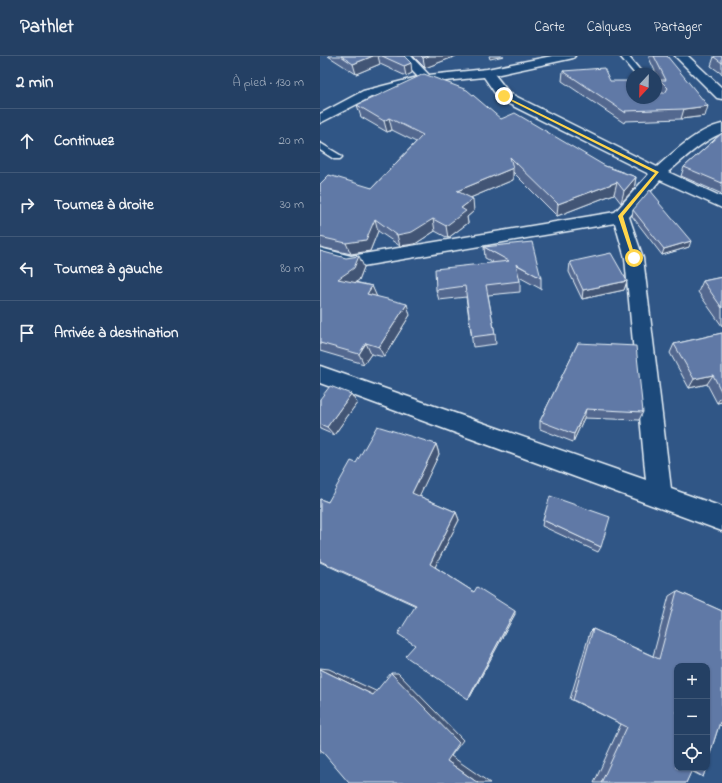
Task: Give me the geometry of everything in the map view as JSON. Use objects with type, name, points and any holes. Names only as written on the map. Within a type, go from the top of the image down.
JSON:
[{"type":"street","points":[[404,56],[426,79]]},
{"type":"street","points":[[320,119],[367,94],[426,79],[487,73],[569,56]]},
{"type":"street","points":[[681,56],[722,95]]},
{"type":"street","points":[[487,73],[504,96],[658,173],[722,203]]},
{"type":"street","points":[[320,254],[350,262],[601,221],[621,216],[658,173],[684,151],[710,133],[722,128]]},
{"type":"street","points":[[621,216],[634,258],[660,496]]},
{"type":"street","points":[[320,374],[722,519]]},
{"type":"lane","points":[[624,56],[634,68]]},
{"type":"lane","points":[[320,146],[337,157]]},
{"type":"building","points":[[341,56],[373,56],[353,64]]},
{"type":"building","points":[[382,56],[404,56],[411,63],[404,66]]},
{"type":"building","points":[[654,56],[667,56],[708,106],[684,109],[625,111],[626,113],[563,71],[604,68],[610,81],[626,81],[626,104],[662,104],[662,93],[665,93],[668,88],[662,82],[662,80],[666,80],[662,72],[662,68],[660,68]]},
{"type":"building","points":[[722,56],[722,63],[714,57]]},
{"type":"building","points":[[424,74],[467,90],[501,119],[515,113],[605,166],[636,177],[624,191],[617,182],[558,204],[510,157],[513,168],[457,191],[473,199],[461,208],[466,211],[446,226],[433,219],[412,232],[397,235],[375,219],[366,240],[346,243],[320,237],[320,184],[329,175],[372,188],[423,135],[389,118],[384,121],[357,105]]},
{"type":"building","points":[[722,133],[722,183],[684,167]]},
{"type":"building","points":[[650,190],[691,241],[664,249],[633,210]]},
{"type":"building","points":[[532,242],[541,278],[516,264],[520,281],[486,285],[495,334],[472,337],[465,286],[436,290],[435,269],[509,261],[484,247]]},
{"type":"building","points":[[320,251],[346,258],[359,256],[354,268],[338,279],[372,286],[367,294],[407,304],[379,347],[366,343],[359,354],[320,343]]},
{"type":"building","points":[[611,253],[627,281],[583,290],[570,262]]},
{"type":"building","points":[[722,277],[722,308],[703,281]]},
{"type":"building","points":[[722,333],[722,393],[713,375],[694,379],[674,344]]},
{"type":"building","points":[[578,343],[636,346],[643,412],[586,409],[574,434],[540,421]]},
{"type":"building","points":[[330,386],[351,394],[327,427],[320,424],[320,399]]},
{"type":"building","points":[[377,426],[436,444],[412,493],[456,512],[430,564],[474,592],[477,587],[515,611],[468,699],[405,656],[415,645],[398,634],[416,605],[320,561],[320,499],[328,502],[351,461],[356,463]]},
{"type":"building","points":[[550,496],[610,517],[601,547],[543,520]]},
{"type":"building","points":[[677,591],[722,611],[722,723],[720,722],[710,754],[710,663],[674,663],[674,771],[692,771],[686,783],[601,783],[627,727],[573,700],[593,629],[659,659]]},
{"type":"building","points":[[320,669],[373,695],[391,673],[459,743],[447,761],[478,783],[349,783],[320,749]]},
{"type":"building","points":[[694,771],[705,771],[703,777]]},
{"type":"route","points":[[504,96],[658,173],[621,216],[634,258]]}]
